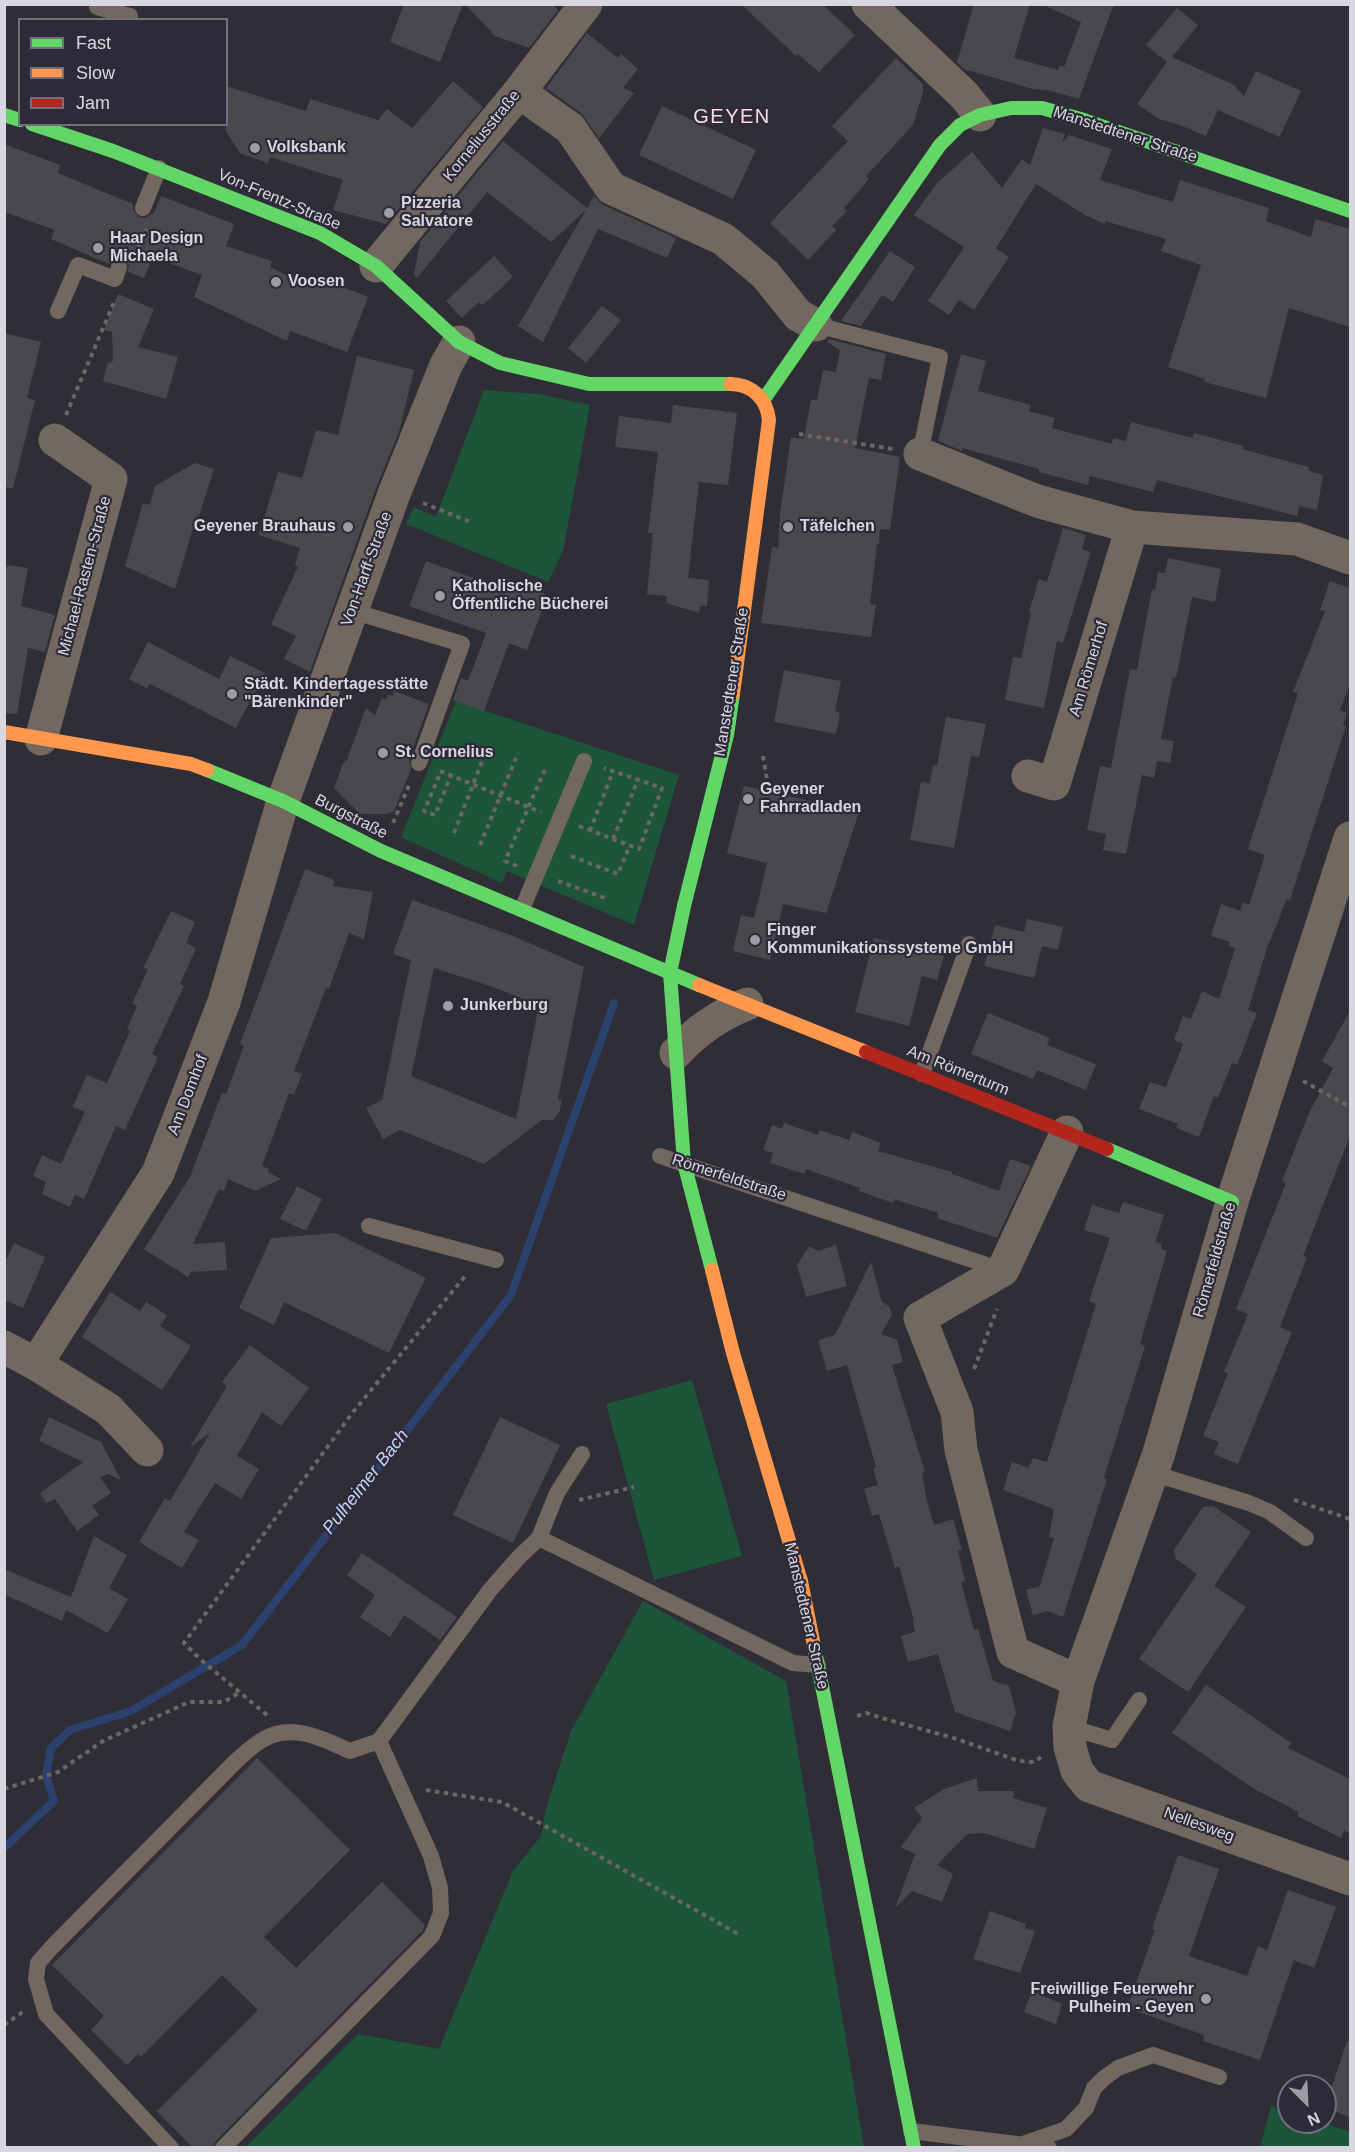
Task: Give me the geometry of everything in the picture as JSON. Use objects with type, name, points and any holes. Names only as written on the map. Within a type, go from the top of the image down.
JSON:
[{"type":"street","name":"Korneliusstraße","points":[[376,266],[519,92],[586,4]]},
{"type":"street","points":[[868,4],[964,95],[980,115]]},
{"type":"street","points":[[519,92],[570,128],[611,188],[723,239],[765,274],[798,315],[816,325]]},
{"type":"street","name":"Manstedtener Straße","points":[[913,2139],[801,1581],[733,1353],[684,1163],[670,973],[726,735],[769,429],[770,413],[764,399],[940,145],[960,125],[980,115],[1011,108],[1042,108],[1084,120],[1350,211]]},
{"type":"street","name":"Von-Frentz-Straße","points":[[38,126],[159,168],[320,233],[376,266],[459,342],[500,363],[589,384],[738,384],[764,399]]},
{"type":"street","name":"Von-Harff-Straße","points":[[283,801],[394,494],[446,365],[459,342]]},
{"type":"street","name":"Michael-Rasten-Straße","points":[[41,739],[111,479],[55,440]]},
{"type":"street","points":[[920,454],[1037,501],[1132,527],[1297,539],[1350,558]]},
{"type":"street","name":"Am Römerhof","points":[[1028,776],[1054,784],[1132,527]]},
{"type":"street","name":"Burgstraße","points":[[4,732],[191,764],[283,801],[381,851],[670,973]]},
{"type":"street","name":"Am Domhof","points":[[36,1364],[158,1173],[224,1002],[283,801]]},
{"type":"street","name":"Römerfeldstraße","points":[[1070,1737],[1078,1681],[1152,1473],[1232,1202],[1350,838]]},
{"type":"street","name":"Am Römerturm","points":[[670,973],[1067,1132],[1232,1202]]},
{"type":"street","points":[[676,1053],[706,1025],[727,1012],[747,1004]]},
{"type":"street","points":[[1067,1132],[1003,1270],[920,1318],[957,1412],[961,1450],[1013,1653],[1078,1681]]},
{"type":"street","points":[[4,1347],[108,1408],[147,1450]]},
{"type":"street","name":"Nellesweg","points":[[1070,1737],[1077,1771],[1089,1786],[1350,1879]]},
{"type":"lane","points":[[97,7],[130,16],[130,18]]},
{"type":"lane","points":[[88,142],[93,126]]},
{"type":"lane","points":[[143,208],[159,168]]},
{"type":"lane","points":[[58,311],[78,265],[115,279],[119,267]]},
{"type":"lane","points":[[816,325],[940,357],[920,454]]},
{"type":"lane","points":[[352,611],[462,645],[419,763]]},
{"type":"lane","points":[[522,909],[584,761]]},
{"type":"lane","points":[[922,1074],[969,944]]},
{"type":"lane","name":"Römerfeldstraße","points":[[660,1156],[1003,1270]]},
{"type":"lane","points":[[369,1226],[496,1260]]},
{"type":"lane","points":[[171,2148],[46,2014],[36,1979],[38,1964],[51,1948],[236,1761],[266,1737],[286,1732],[314,1735],[350,1751],[379,1741],[490,1590],[539,1538],[557,1493],[582,1454]]},
{"type":"lane","points":[[1152,1473],[1249,1503],[1270,1512],[1306,1538]]},
{"type":"lane","points":[[539,1538],[793,1663],[818,1665]]},
{"type":"lane","points":[[1070,1737],[1112,1740],[1139,1700]]},
{"type":"lane","points":[[223,2148],[432,1936],[441,1913],[440,1888],[431,1856],[379,1741]]},
{"type":"lane","points":[[1023,2144],[1066,2129],[1086,2108],[1094,2088],[1104,2078],[1118,2068],[1153,2055],[1219,2077]]},
{"type":"lane","points":[[913,2139],[1023,2144],[1049,2148]]},
{"type":"path","points":[[55,440],[99,337]]},
{"type":"path","points":[[769,429],[920,454]]},
{"type":"path","points":[[394,494],[436,507],[473,523]]},
{"type":"path","points":[[480,845],[518,753]]},
{"type":"path","points":[[454,833],[485,754]]},
{"type":"path","points":[[763,756],[769,791]]},
{"type":"path","points":[[584,761],[662,788]]},
{"type":"path","points":[[390,832],[419,763]]},
{"type":"path","points":[[546,767],[505,861],[605,898]]},
{"type":"path","points":[[441,771],[424,811],[435,815],[451,775]]},
{"type":"path","points":[[590,831],[613,771]]},
{"type":"path","points":[[613,839],[638,780]]},
{"type":"path","points":[[571,856],[618,874],[630,845]]},
{"type":"path","points":[[1276,1067],[1350,1107]]},
{"type":"path","points":[[286,1732],[184,1643],[353,1412],[463,1277],[496,1260]]},
{"type":"path","points":[[957,1412],[1009,1281],[1003,1270]]},
{"type":"path","points":[[552,1506],[634,1487]]},
{"type":"path","points":[[4,1789],[58,1772],[103,1741],[189,1702],[224,1702],[240,1692]]},
{"type":"path","points":[[830,1725],[866,1713],[957,1739],[1019,1761],[1034,1762],[1070,1737]]},
{"type":"path","points":[[398,1785],[502,1802],[740,1935]]},
{"type":"green space","points":[[484,390],[539,394],[590,405],[563,551],[548,582],[406,524],[414,507],[436,517]]},
{"type":"green space","points":[[456,701],[679,775],[634,925],[507,871],[502,883],[401,837]]},
{"type":"green space","points":[[692,1380],[742,1556],[654,1580],[606,1404]]},
{"type":"green space","points":[[643,1601],[786,1681],[864,2147],[246,2147],[358,2034],[439,2049],[513,1871],[541,1836],[546,1808],[571,1731]]},
{"type":"green space","points":[[1271,2106],[1277,2108],[1277,2134],[1337,2134],[1337,2128],[1350,2132],[1350,2147],[1260,2147]]},
{"type":"building","points":[[404,4],[463,4],[440,62],[390,42]]},
{"type":"building","points":[[465,4],[552,4],[558,10],[529,48],[495,36]]},
{"type":"building","points":[[741,4],[822,4],[855,35],[819,72],[798,54],[796,56]]},
{"type":"building","points":[[974,4],[1030,4],[1014,58],[1058,70],[1060,65],[1064,67],[1081,22],[1041,4],[1114,4],[1079,99],[1047,90],[1033,89],[964,69],[957,62]]},
{"type":"building","points":[[1177,8],[1198,25],[1172,57],[1234,85],[1244,96],[1256,71],[1301,91],[1280,136],[1282,138],[1218,110],[1206,136],[1159,119],[1137,104],[1167,62],[1146,45]]},
{"type":"building","points":[[587,33],[618,58],[621,54],[638,69],[623,88],[634,93],[599,138],[581,113],[546,88]]},
{"type":"building","points":[[896,58],[923,84],[923,92],[913,125],[866,176],[869,179],[844,208],[847,211],[832,226],[836,230],[808,260],[770,223],[848,141],[832,126]]},
{"type":"building","points":[[453,81],[483,107],[386,224],[333,210],[343,180],[270,157],[268,163],[240,153],[226,131],[228,87],[306,111],[310,99],[378,120],[387,109],[412,128]]},
{"type":"building","points":[[662,106],[756,150],[733,199],[639,155]]},
{"type":"building","points":[[1043,128],[1065,134],[1062,143],[1069,135],[1112,149],[1100,180],[1173,202],[1180,180],[1269,208],[1266,221],[1311,237],[1315,219],[1350,229],[1350,327],[1289,308],[1266,398],[1204,382],[1205,379],[1168,367],[1201,265],[1161,251],[1166,239],[1105,221],[1105,224],[1085,215],[1036,184],[996,248],[1009,257],[974,310],[959,300],[949,315],[928,301],[964,247],[914,215],[937,183],[972,152],[1002,188],[1022,159],[1030,165]]},
{"type":"building","points":[[503,141],[587,208],[594,196],[603,205],[676,238],[667,258],[598,229],[543,342],[518,326],[586,210],[551,242],[487,192],[417,278],[414,275],[420,242]]},
{"type":"building","points":[[4,144],[60,165],[58,173],[133,204],[133,210],[139,217],[145,218],[154,213],[161,196],[234,224],[226,246],[272,261],[270,267],[308,286],[312,275],[368,297],[347,352],[290,331],[287,341],[194,297],[202,275],[153,257],[144,278],[128,272],[129,264],[123,257],[116,257],[109,264],[51,239],[55,230],[4,212]]},
{"type":"building","points":[[890,251],[915,267],[893,302],[882,295],[861,326],[841,321]]},
{"type":"building","points":[[494,256],[513,277],[483,305],[479,302],[462,318],[446,301]]},
{"type":"building","points":[[118,294],[154,309],[138,347],[178,357],[166,399],[103,381],[107,364],[113,361],[112,332],[104,330]]},
{"type":"building","points":[[602,306],[621,320],[586,363],[568,348]]},
{"type":"building","points":[[4,333],[41,342],[27,398],[35,400],[13,488],[4,487]]},
{"type":"building","points":[[829,339],[886,354],[881,380],[869,378],[855,448],[900,457],[890,530],[880,529],[879,544],[877,544],[870,604],[876,605],[871,637],[761,623],[772,547],[778,548],[780,514],[791,437],[804,439],[811,400],[817,400],[823,370],[836,372],[840,350],[827,342]]},
{"type":"building","points":[[961,354],[986,361],[978,391],[1031,405],[1029,411],[1055,418],[1052,428],[1112,444],[1113,438],[1126,441],[1131,422],[1193,438],[1194,433],[1309,467],[1309,471],[1323,475],[1317,510],[1299,506],[1297,516],[1157,480],[1153,492],[1090,476],[1088,485],[962,448],[962,451],[938,441]]},
{"type":"building","points":[[357,356],[414,370],[399,432],[376,488],[310,672],[284,659],[296,636],[271,624],[298,567],[295,565],[300,548],[259,535],[278,472],[302,478],[316,430],[338,435]]},
{"type":"building","points":[[673,405],[737,413],[728,485],[699,482],[688,578],[709,580],[707,606],[700,606],[699,613],[666,603],[667,596],[647,594],[653,533],[648,533],[658,452],[615,447],[619,416],[671,423]]},
{"type":"building","points":[[195,463],[214,469],[199,516],[197,515],[175,589],[125,566],[143,503],[150,505],[155,486]]},
{"type":"building","points":[[1063,528],[1086,535],[1082,549],[1091,552],[1063,643],[1057,641],[1044,708],[1005,700],[1013,657],[1021,658],[1031,613],[1029,612],[1039,579],[1047,582]]},
{"type":"building","points":[[1168,558],[1221,569],[1215,602],[1192,597],[1161,739],[1174,741],[1170,763],[1157,761],[1154,778],[1142,775],[1126,854],[1103,850],[1106,834],[1087,830],[1100,766],[1111,768],[1130,669],[1137,670],[1152,589],[1155,590],[1158,572],[1165,573]]},
{"type":"building","points":[[426,561],[501,588],[505,578],[548,595],[527,650],[509,643],[484,711],[453,700],[461,678],[468,681],[486,633],[409,606]]},
{"type":"building","points":[[7,565],[28,568],[21,606],[55,615],[45,652],[28,648],[17,714],[4,713],[4,578]]},
{"type":"building","points":[[1330,581],[1350,588],[1350,683],[1340,710],[1347,713],[1343,725],[1346,726],[1290,900],[1287,899],[1267,948],[1248,1010],[1257,1013],[1237,1065],[1232,1063],[1218,1098],[1214,1096],[1199,1137],[1176,1128],[1178,1124],[1139,1109],[1150,1082],[1166,1087],[1183,1044],[1174,1040],[1183,1016],[1191,1019],[1202,991],[1219,999],[1235,948],[1229,946],[1230,942],[1211,936],[1221,904],[1240,911],[1243,902],[1249,905],[1265,855],[1248,849],[1298,693],[1293,692],[1325,611],[1320,610]]},
{"type":"building","points":[[148,642],[219,679],[230,656],[265,673],[236,728],[150,684],[147,688],[129,679]]},
{"type":"building","points":[[784,670],[841,681],[835,711],[840,713],[836,734],[774,722]]},
{"type":"building","name":"St. Cornelius","points":[[394,691],[429,704],[409,759],[411,769],[394,811],[387,814],[360,814],[334,788],[366,708],[375,715],[382,698],[386,700],[388,694],[393,696]]},
{"type":"building","points":[[946,717],[986,724],[979,757],[971,756],[954,848],[910,840],[921,782],[930,783],[933,765],[937,766]]},
{"type":"building","points":[[744,786],[859,812],[826,913],[783,904],[770,960],[733,951],[741,915],[754,918],[767,863],[727,853]]},
{"type":"building","points":[[305,869],[334,880],[333,886],[373,892],[364,939],[349,933],[329,989],[326,988],[294,1071],[302,1074],[294,1095],[289,1093],[262,1166],[281,1179],[255,1191],[228,1179],[224,1191],[219,1189],[193,1244],[225,1242],[227,1270],[191,1272],[188,1277],[144,1249],[190,1177],[222,1093],[226,1094],[244,1046],[240,1044]]},
{"type":"building","points":[[412,900],[513,936],[584,967],[558,1099],[562,1100],[559,1113],[553,1120],[542,1120],[484,1164],[400,1130],[383,1139],[366,1108],[382,1100],[411,960],[393,954]],"holes":[[[434,968],[539,1005],[516,1119],[411,1076]]]},
{"type":"building","points":[[171,911],[195,922],[186,943],[196,948],[180,984],[184,986],[152,1054],[158,1057],[125,1130],[116,1126],[84,1199],[75,1195],[70,1207],[42,1194],[46,1182],[33,1176],[42,1155],[61,1164],[85,1112],[73,1107],[87,1075],[107,1083],[130,1031],[127,1029],[137,1006],[132,1004],[148,969],[143,968]]},
{"type":"building","points":[[1027,919],[1063,927],[1058,950],[1042,946],[1034,978],[984,966],[995,925],[1024,932]]},
{"type":"building","points":[[874,938],[944,956],[937,980],[922,976],[909,1026],[855,1012]]},
{"type":"building","points":[[1350,1011],[1350,1136],[1303,1256],[1307,1257],[1280,1327],[1292,1332],[1238,1464],[1214,1454],[1219,1442],[1203,1436],[1228,1373],[1224,1372],[1248,1314],[1236,1309],[1286,1183],[1282,1181],[1309,1113],[1333,1068],[1322,1061]]},
{"type":"building","points":[[988,1013],[1050,1038],[1047,1045],[1096,1064],[1086,1090],[1037,1070],[1033,1079],[971,1054]]},
{"type":"building","points":[[784,1123],[818,1135],[820,1130],[849,1140],[852,1132],[881,1143],[878,1151],[952,1172],[952,1174],[999,1191],[1010,1159],[1031,1166],[997,1238],[937,1218],[938,1213],[894,1199],[893,1203],[859,1191],[860,1188],[806,1169],[804,1174],[770,1163],[773,1153],[763,1150],[772,1125],[782,1129]]},
{"type":"building","points":[[297,1186],[322,1199],[306,1231],[280,1219]]},
{"type":"building","points":[[1123,1202],[1164,1215],[1155,1242],[1162,1244],[1161,1249],[1167,1251],[1140,1344],[1145,1346],[1104,1478],[1107,1479],[1063,1617],[1047,1611],[1033,1615],[1026,1590],[1040,1586],[1054,1538],[1049,1537],[1054,1509],[1003,1490],[1012,1462],[1029,1468],[1033,1458],[1047,1462],[1096,1304],[1089,1301],[1110,1238],[1084,1230],[1092,1205],[1119,1213]]},
{"type":"building","points":[[335,1233],[426,1278],[389,1353],[284,1302],[274,1325],[239,1308],[271,1238]]},
{"type":"building","points":[[14,1243],[45,1257],[23,1308],[4,1300],[4,1265]]},
{"type":"building","points":[[836,1245],[847,1286],[806,1297],[797,1265],[809,1246],[818,1251]]},
{"type":"building","points":[[871,1262],[882,1302],[889,1306],[892,1315],[881,1334],[897,1340],[903,1362],[892,1365],[925,1472],[922,1473],[934,1525],[953,1519],[962,1550],[958,1551],[965,1581],[961,1582],[974,1630],[978,1629],[993,1681],[1009,1686],[1016,1713],[1010,1731],[955,1712],[938,1654],[908,1662],[901,1636],[915,1632],[914,1621],[899,1566],[895,1568],[879,1514],[872,1516],[864,1489],[878,1485],[873,1468],[876,1467],[847,1365],[827,1371],[818,1340],[835,1335]]},
{"type":"building","points":[[110,1292],[140,1311],[146,1302],[156,1308],[167,1316],[160,1326],[191,1346],[162,1390],[82,1337]]},
{"type":"building","points":[[250,1345],[309,1388],[281,1426],[262,1412],[237,1456],[259,1469],[241,1499],[215,1483],[184,1532],[199,1540],[182,1568],[139,1542],[165,1498],[170,1501],[210,1433],[190,1447],[227,1386],[222,1382]]},
{"type":"building","points":[[49,1417],[101,1442],[121,1480],[108,1474],[100,1477],[111,1493],[92,1506],[99,1515],[77,1531],[55,1499],[46,1503],[40,1493],[83,1462],[39,1441]]},
{"type":"building","points":[[500,1417],[560,1445],[513,1543],[453,1515]]},
{"type":"building","points":[[1213,1506],[1251,1532],[1214,1586],[1246,1607],[1188,1692],[1139,1659],[1197,1574],[1176,1559],[1174,1550],[1203,1507]]},
{"type":"building","points":[[94,1536],[127,1555],[109,1588],[128,1599],[108,1633],[66,1610],[62,1621],[4,1594],[4,1569],[71,1597]]},
{"type":"building","points":[[362,1553],[457,1617],[440,1640],[404,1615],[390,1637],[360,1617],[375,1595],[347,1575]]},
{"type":"building","points":[[1206,1685],[1291,1743],[1288,1748],[1350,1779],[1350,1834],[1344,1830],[1341,1838],[1297,1816],[1299,1812],[1256,1790],[1172,1733]]},
{"type":"building","points":[[257,1758],[350,1850],[264,1937],[296,1968],[382,1882],[425,1925],[423,1930],[211,2148],[193,2148],[157,2111],[258,2010],[222,1975],[141,2057],[138,2054],[127,2065],[91,2030],[104,2016],[52,1965]]},
{"type":"building","points":[[977,1778],[978,1791],[1014,1791],[1013,1798],[1047,1808],[1034,1849],[984,1833],[967,1834],[937,1865],[953,1874],[942,1902],[912,1891],[895,1908],[915,1854],[901,1847],[922,1818],[914,1808],[944,1789]]},
{"type":"building","points":[[1178,1855],[1219,1869],[1189,1956],[1247,1976],[1258,1946],[1267,1950],[1288,1890],[1336,1907],[1314,1968],[1294,1960],[1260,2060],[1203,2041],[1204,2035],[1127,2008],[1155,1930],[1152,1929]]},
{"type":"building","points":[[990,1911],[1026,1924],[1025,1928],[1035,1931],[1020,1973],[973,1959]]},
{"type":"building","points":[[1032,1991],[1062,2004],[1056,2024],[1024,2012]]},
{"type":"building","points":[[1347,2041],[1350,2041],[1350,2117],[1337,2112],[1336,2074]]},
{"type":"waterway","name":"Pulheimer Bach","points":[[4,1848],[54,1801],[46,1775],[51,1748],[70,1730],[131,1711],[242,1645],[511,1295],[614,1003]]},
{"type":"traffic: fast","points":[[764,399],[940,145],[960,125],[980,115],[1011,108],[1042,108],[1084,120],[1350,211]]},
{"type":"traffic: fast","points":[[4,115],[18,119]]},
{"type":"traffic: fast","points":[[38,126],[113,151],[320,233],[376,266],[459,342],[500,363],[589,384],[730,384]]},
{"type":"traffic: fast","points":[[712,1270],[684,1163],[670,973],[684,906],[727,735],[733,694]]},
{"type":"traffic: fast","points":[[207,770],[283,801],[381,851],[699,985]]},
{"type":"traffic: fast","points":[[1107,1149],[1232,1202]]},
{"type":"traffic: fast","points":[[815,1651],[914,2148]]},
{"type":"traffic: slow","points":[[730,384],[745,387],[757,394],[762,399],[769,420],[733,694]]},
{"type":"traffic: slow","points":[[4,732],[191,764],[207,770]]},
{"type":"traffic: slow","points":[[699,985],[866,1052]]},
{"type":"traffic: slow","points":[[712,1270],[733,1353],[801,1581],[815,1651]]},
{"type":"traffic: jam","points":[[866,1052],[1107,1149]]},
{"type":"place","name":"Volksbank","points":[[255,148]]},
{"type":"place","name":"Pizzeria Salvatore","points":[[389,213]]},
{"type":"place","name":"Haar Design Michaela","points":[[98,248]]},
{"type":"place","name":"Voosen","points":[[276,282]]},
{"type":"place","name":"Geyener Brauhaus","points":[[348,527]]},
{"type":"place","name":"Täfelchen","points":[[788,527]]},
{"type":"place","name":"Katholische Öffentliche Bücherei","points":[[440,596]]},
{"type":"place","name":"Städt. Kindertagesstätte \"Bärenkinder\"","points":[[232,694]]},
{"type":"place","name":"St. Cornelius","points":[[383,753]]},
{"type":"place","name":"Geyener Fahrradladen","points":[[748,799]]},
{"type":"place","name":"Finger Kommunikationssysteme GmbH","points":[[755,940]]},
{"type":"place","name":"Junkerburg","points":[[448,1006]]},
{"type":"place","name":"Freiwillige Feuerwehr Pulheim - Geyen","points":[[1206,1999]]},
{"type":"district","name":"GEYEN","points":[[732,117]]}]
